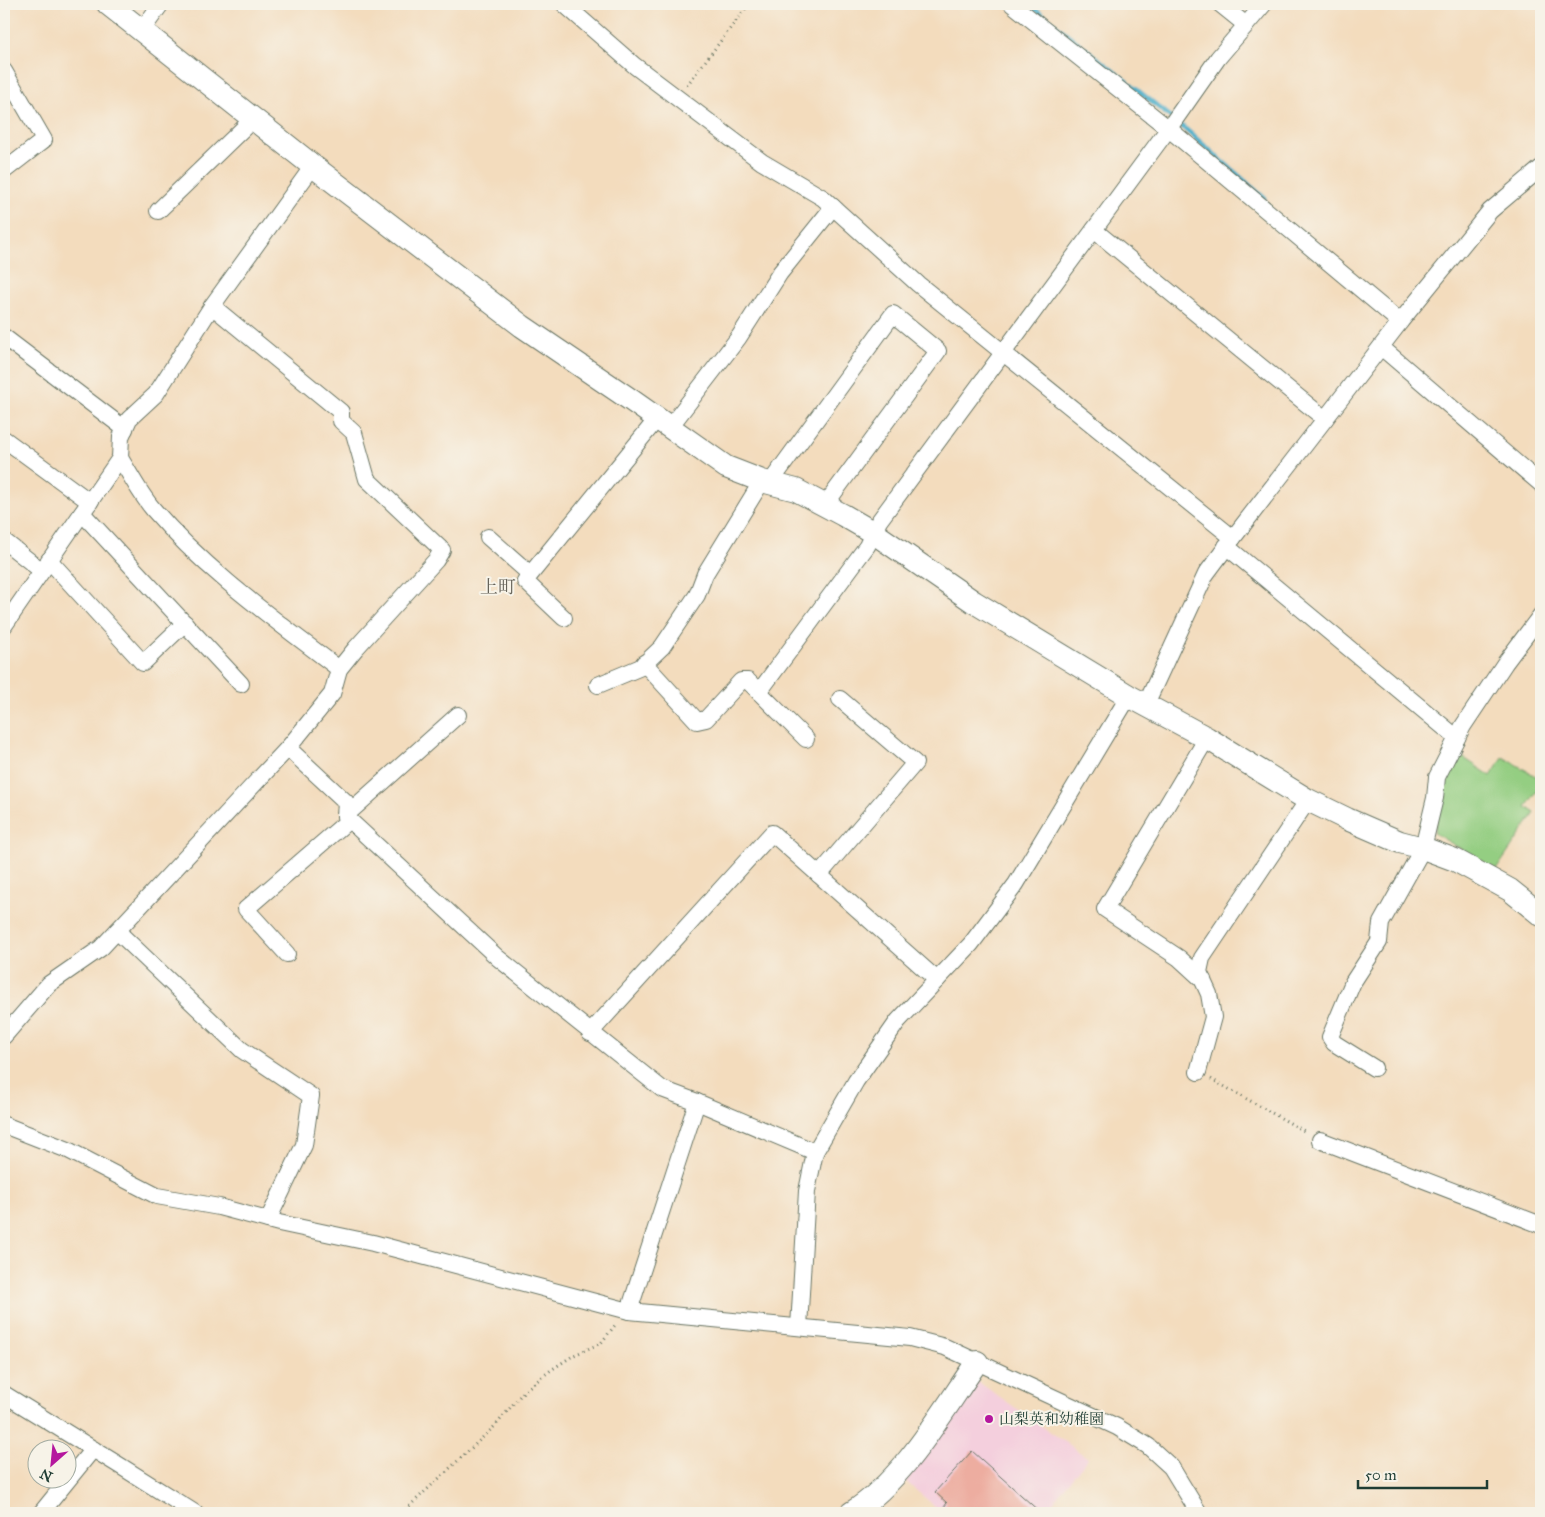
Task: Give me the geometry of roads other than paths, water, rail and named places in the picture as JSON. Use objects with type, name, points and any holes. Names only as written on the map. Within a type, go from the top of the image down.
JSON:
[{"type":"street","points":[[108,4],[313,166],[522,326],[726,467],[766,482],[796,490],[825,505],[874,533],[974,602],[1137,700],[1207,738],[1308,800],[1346,820],[1400,842],[1455,860],[1510,890],[1541,915]]},
{"type":"street","points":[[142,30],[161,4]]},
{"type":"street","points":[[564,4],[635,66],[762,162],[823,198],[918,284],[1230,542],[1457,738]]},
{"type":"street","points":[[1012,4],[1171,125],[1400,322]]},
{"type":"street","points":[[1220,4],[1246,25]]},
{"type":"street","points":[[759,692],[867,546],[878,521],[1094,230],[1218,58],[1264,4]]},
{"type":"street","points":[[4,71],[44,140],[4,171]]},
{"type":"street","points":[[158,211],[253,119]]},
{"type":"street","points":[[4,626],[120,458],[121,437],[129,419],[156,394],[212,306],[313,166]]},
{"type":"street","points":[[799,1327],[808,1191],[815,1152],[856,1081],[898,1021],[971,944],[1016,884],[1137,700],[1206,574],[1230,542],[1400,322],[1490,211],[1541,168]]},
{"type":"street","points":[[564,618],[525,581],[739,337],[780,272],[833,208]]},
{"type":"street","points":[[1094,230],[1325,419]]},
{"type":"street","points":[[4,1036],[49,984],[101,948],[288,748],[332,694],[339,669],[436,560],[442,550],[367,479],[354,433],[340,420],[341,412],[212,306]]},
{"type":"street","points":[[598,685],[640,667],[662,647],[697,595],[705,574],[766,482],[893,314],[938,351],[825,505]]},
{"type":"street","points":[[4,337],[125,429]]},
{"type":"street","points":[[1381,347],[1541,484]]},
{"type":"street","points":[[4,439],[86,507],[185,623],[242,684]]},
{"type":"street","points":[[120,458],[151,507],[183,542],[224,580],[339,669]]},
{"type":"street","points":[[488,537],[530,574]]},
{"type":"street","points":[[4,541],[46,566],[143,663],[185,623]]},
{"type":"street","points":[[1374,1068],[1334,1043],[1330,1037],[1353,982],[1378,942],[1381,923],[1423,848],[1435,798],[1437,777],[1457,738],[1504,663],[1541,615]]},
{"type":"street","points":[[644,663],[697,721],[706,719],[740,681],[748,681],[806,739]]},
{"type":"street","points":[[819,875],[914,763],[840,699]]},
{"type":"street","points":[[287,954],[246,910],[458,715]]},
{"type":"street","points":[[1203,980],[1179,958],[1105,909],[1207,738]]},
{"type":"street","points":[[288,748],[346,802],[347,818],[498,958],[590,1034],[662,1089],[815,1152]]},
{"type":"street","points":[[1198,1072],[1213,1017],[1209,994],[1199,972],[1202,958],[1308,800]]},
{"type":"street","points":[[590,1034],[772,832],[936,980]]},
{"type":"street","points":[[117,931],[242,1050],[311,1096],[304,1146],[268,1220]]},
{"type":"street","points":[[626,1310],[697,1102]]},
{"type":"street","points":[[4,1125],[68,1150],[157,1196],[219,1207],[268,1220],[373,1243],[626,1310],[910,1338],[945,1346],[1117,1426],[1148,1446],[1171,1467],[1199,1513]]},
{"type":"street","points":[[1320,1140],[1541,1225]]},
{"type":"street","points":[[851,1513],[865,1504],[905,1465],[977,1362]]},
{"type":"street","points":[[4,1394],[195,1513]]},
{"type":"street","points":[[41,1513],[93,1449]]},
{"type":"waterway","points":[[1029,4],[1177,122],[1264,198]]},
{"type":"place","name":"山梨英和幼稚園","points":[[989,1419]]},
{"type":"district","name":"上町","points":[[498,587]]}]
